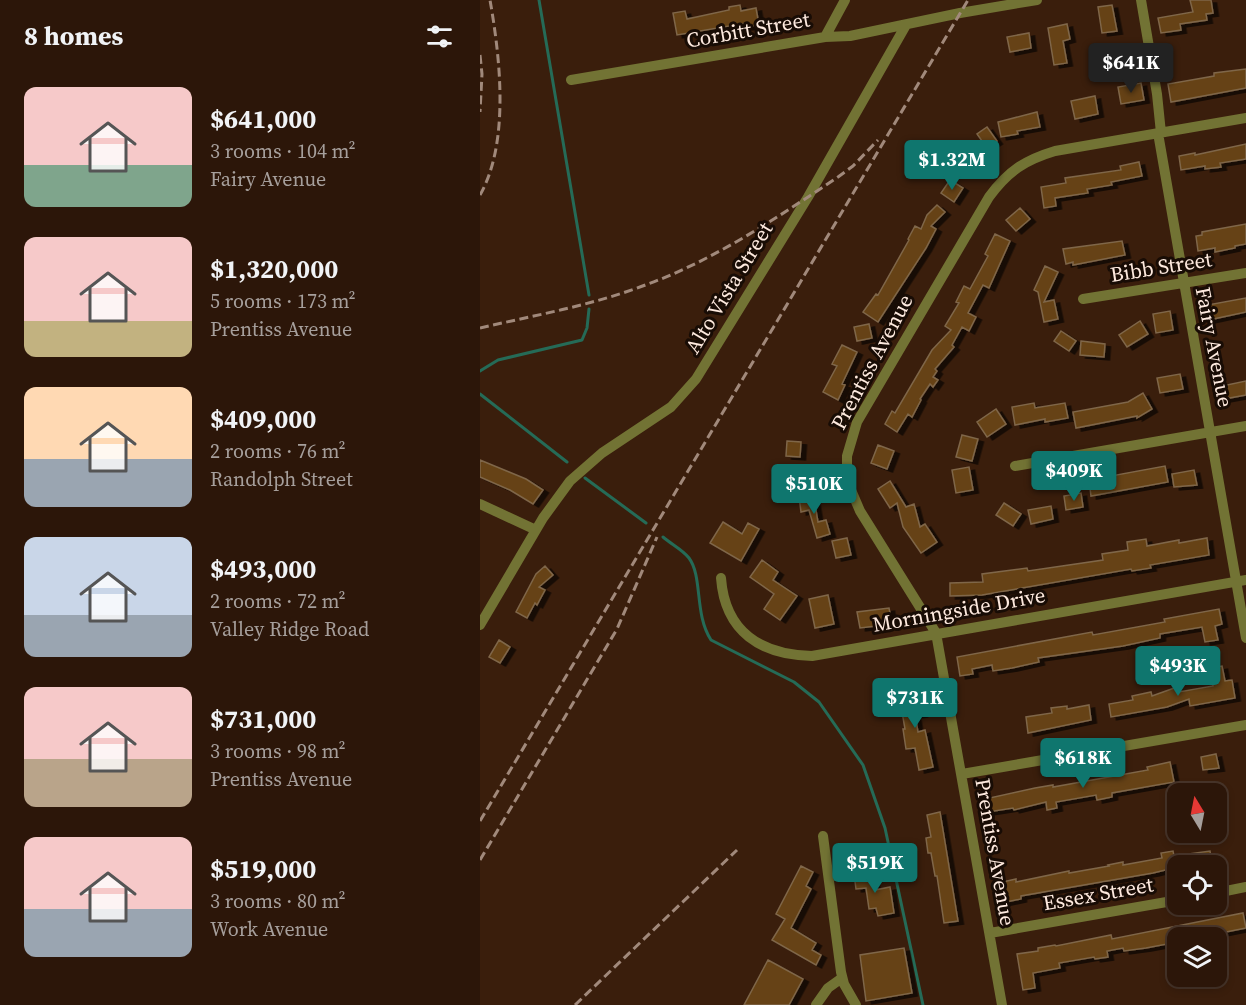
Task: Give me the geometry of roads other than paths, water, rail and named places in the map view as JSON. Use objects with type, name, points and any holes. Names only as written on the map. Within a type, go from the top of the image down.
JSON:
[{"type":"street","points":[[825,37],[845,0]]},
{"type":"street","name":"Corbitt Street","points":[[571,80],[825,37],[850,36],[1037,0]]},
{"type":"street","name":"Fairy Avenue","points":[[1141,0],[1157,94],[1159,133],[1183,284],[1210,432],[1241,581],[1246,638]]},
{"type":"street","name":"Alto Vista Street","points":[[480,625],[536,530],[570,481],[602,453],[670,407],[696,379],[808,197],[906,25]]},
{"type":"street","points":[[1159,133],[1246,118]]},
{"type":"street","name":"Prentiss Avenue","points":[[1002,1005],[936,633],[855,501],[848,479],[848,450],[857,422],[959,247],[996,188],[1016,167],[1055,151],[1159,133]]},
{"type":"street","name":"Bibb Street","points":[[1083,299],[1246,273]]},
{"type":"street","points":[[1015,466],[1246,426]]},
{"type":"street","points":[[480,504],[536,530]]},
{"type":"street","name":"Morningside Drive","points":[[722,578],[726,607],[737,626],[751,639],[778,652],[812,656],[1241,581]]},
{"type":"street","points":[[962,774],[1246,725]]},
{"type":"street","points":[[822,836],[843,978],[856,1005]]},
{"type":"street","points":[[1227,891],[1246,887]]},
{"type":"street","name":"Essex Street","points":[[990,933],[1167,902]]},
{"type":"street","points":[[816,1005],[828,988],[843,978]]},
{"type":"waterway","points":[[539,0],[589,295]]},
{"type":"waterway","points":[[480,371],[498,360],[582,340],[587,328],[589,309]]},
{"type":"waterway","points":[[480,394],[567,462]]},
{"type":"waterway","points":[[585,478],[646,523]]},
{"type":"waterway","points":[[663,537],[686,555],[693,566],[702,619],[711,640],[794,682],[819,702],[863,765],[885,828],[923,1005]]},
{"type":"railway","points":[[480,195],[496,150],[499,125],[499,73],[490,0]]},
{"type":"railway","points":[[480,821],[968,0]]},
{"type":"railway","points":[[480,55],[482,74],[480,112]]},
{"type":"railway","points":[[480,328],[607,298],[673,274],[722,250],[838,177],[853,166],[878,140]]},
{"type":"railway","points":[[480,860],[617,629],[657,537]]},
{"type":"railway","points":[[575,1005],[737,850]]}]
